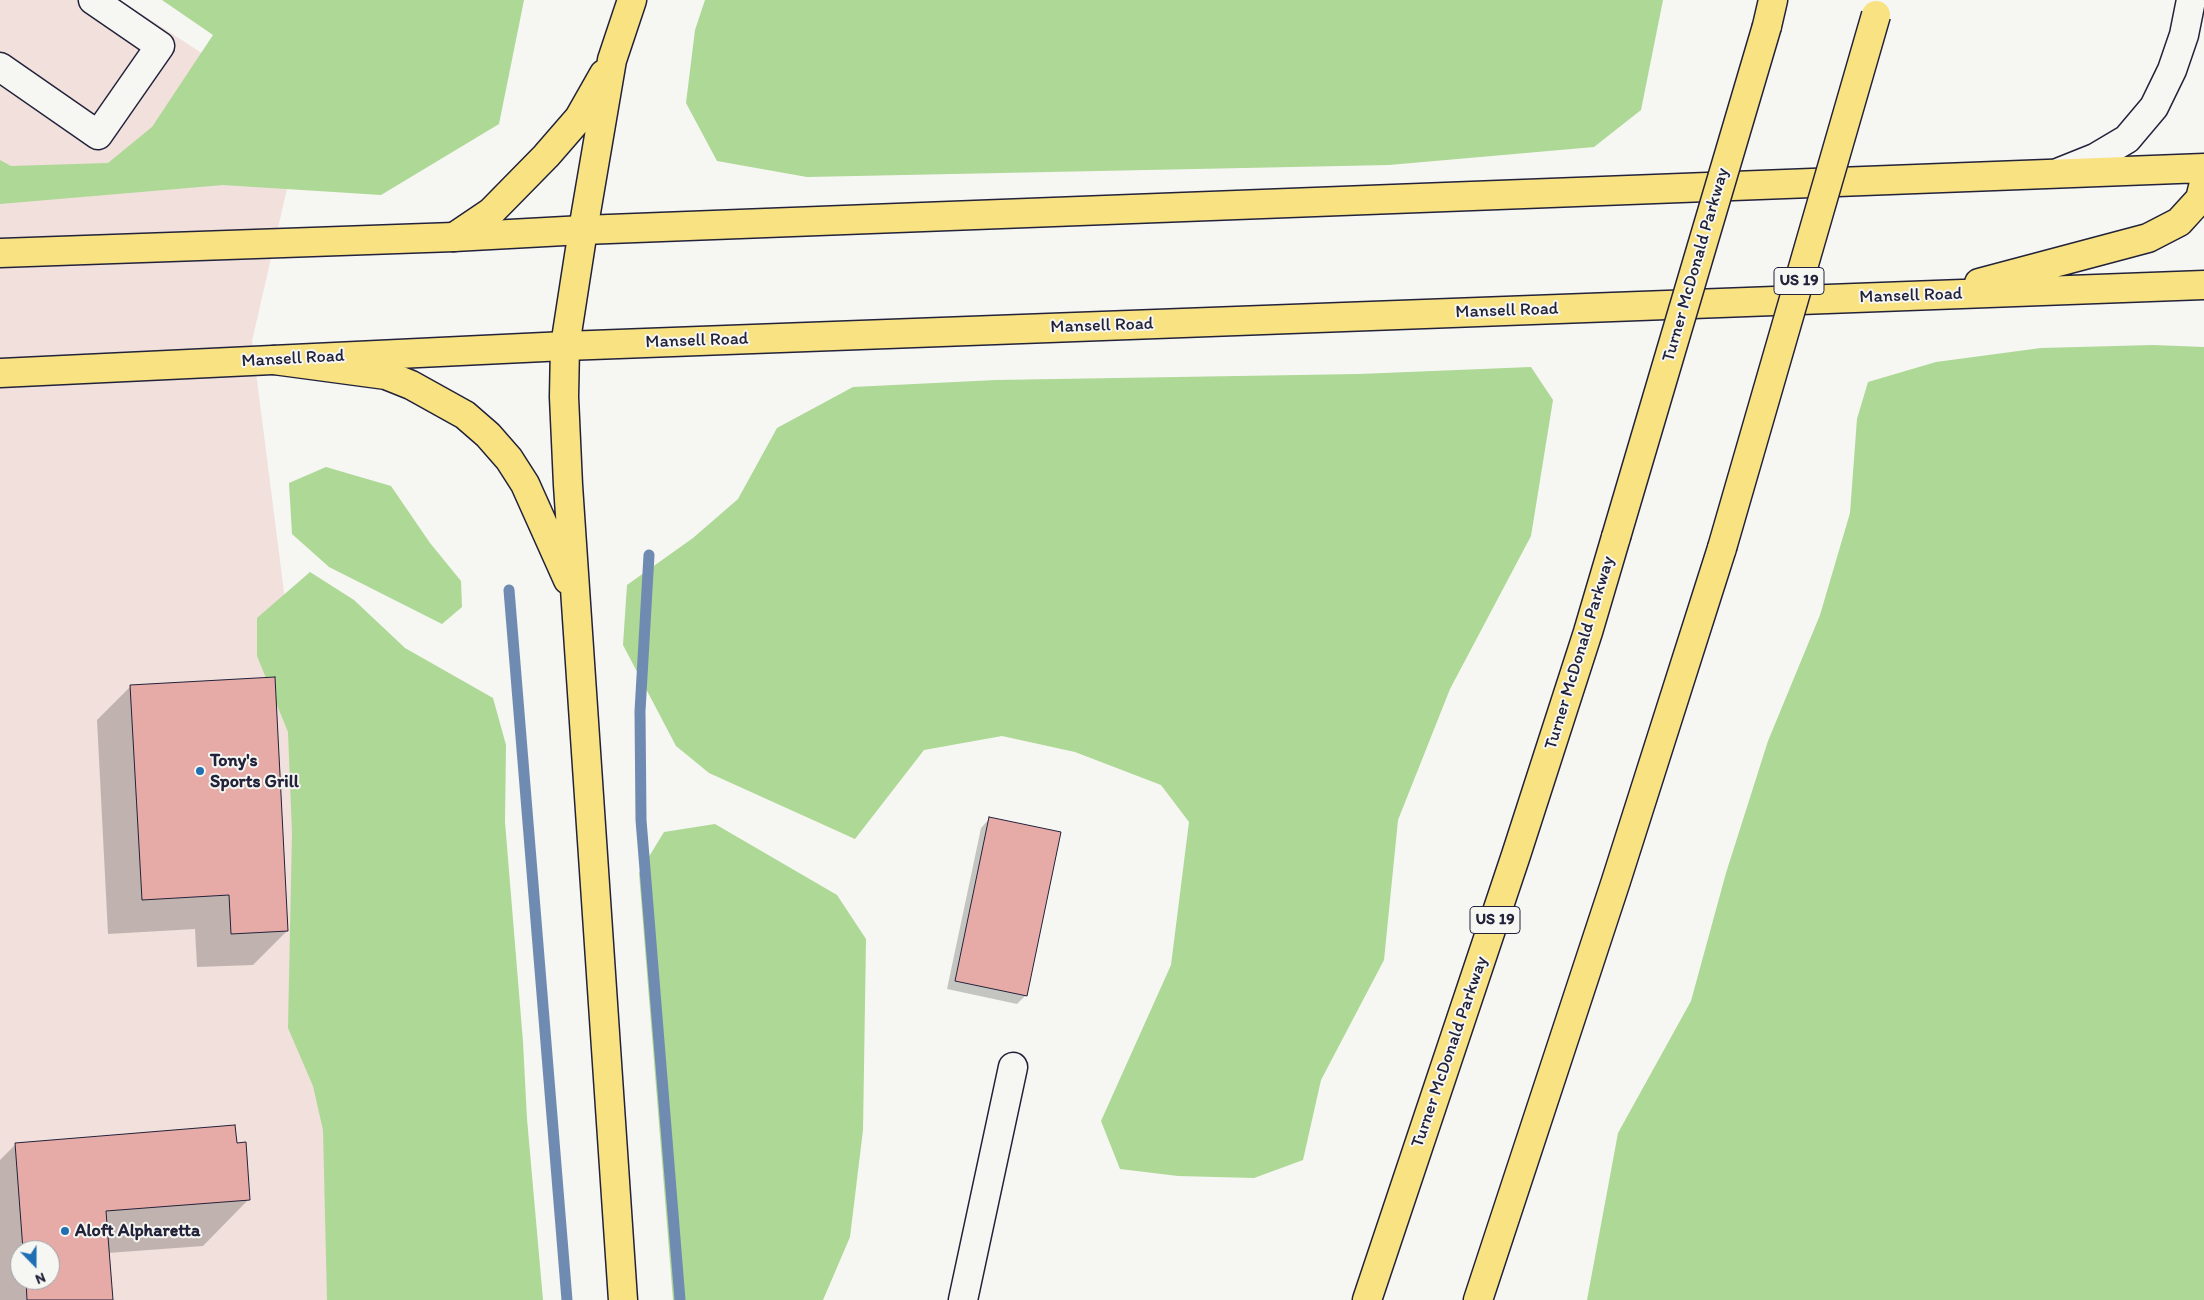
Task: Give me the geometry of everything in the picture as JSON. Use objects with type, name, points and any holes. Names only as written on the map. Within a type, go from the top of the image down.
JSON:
[{"type":"main road","points":[[623,1300],[564,412],[565,346],[583,230],[612,60],[632,0]]},
{"type":"main road","name":"Turner McDonald Parkway","points":[[1367,1300],[1516,855],[1588,632],[1767,26],[1773,0]]},
{"type":"main road","name":"US 19","points":[[1478,1300],[1619,872],[1722,548],[1878,7]]},
{"type":"main road","points":[[454,237],[491,212],[546,156],[579,118],[612,60]]},
{"type":"main road","points":[[8,249],[454,237],[583,230],[2204,168]]},
{"type":"main road","points":[[1929,296],[2148,238],[2179,222],[2200,199],[2204,183]]},
{"type":"main road","name":"Mansell Road","points":[[0,373],[565,346],[2204,285]]},
{"type":"main road","points":[[274,360],[386,375],[411,385],[464,415],[488,435],[525,484],[576,600]]},
{"type":"lane","points":[[0,67],[98,135],[160,46],[93,0]]},
{"type":"lane","points":[[2056,174],[2096,158],[2127,139],[2154,108],[2172,70],[2184,35],[2191,0]]},
{"type":"lane","points":[[2196,0],[2204,42]]},
{"type":"lane","points":[[963,1300],[1013,1068]]},
{"type":"shaded area","points":[[0,0],[120,0],[303,119],[252,341],[346,1079],[371,1300],[0,1300]]},
{"type":"green space","points":[[162,0],[524,0],[499,124],[381,195],[223,185],[0,204],[0,160],[11,166],[108,163],[152,127],[213,35]]},
{"type":"green space","points":[[705,0],[1663,0],[1641,110],[1594,147],[1389,165],[807,177],[717,161],[686,103],[695,30]]},
{"type":"green space","points":[[2153,345],[2204,347],[2204,1300],[1587,1300],[1618,1133],[1691,1001],[1726,873],[1768,741],[1820,615],[1850,513],[1857,419],[1868,382],[1936,362],[2041,348]]},
{"type":"green space","points":[[1531,367],[1553,400],[1531,536],[1450,689],[1398,820],[1384,960],[1321,1080],[1303,1160],[1254,1178],[1178,1176],[1120,1169],[1101,1121],[1171,965],[1189,822],[1161,785],[1075,752],[1002,736],[924,750],[855,839],[709,773],[676,746],[623,645],[627,585],[693,538],[738,499],[777,428],[853,387],[996,380],[1359,374]]},
{"type":"green space","points":[[326,467],[391,486],[430,543],[461,581],[462,607],[442,624],[329,567],[292,534],[289,483]]},
{"type":"green space","points":[[310,572],[354,600],[405,648],[493,698],[506,745],[505,822],[523,1042],[527,1119],[543,1300],[327,1300],[323,1130],[313,1086],[288,1028],[292,833],[288,732],[257,656],[257,618]]},
{"type":"green space","points":[[715,824],[837,895],[866,939],[863,1130],[850,1237],[823,1300],[673,1300],[639,873],[664,832]]},
{"type":"building","points":[[275,677],[288,931],[231,934],[229,895],[142,900],[130,685]]},
{"type":"building","points":[[989,817],[1061,832],[1027,996],[955,981]]},
{"type":"building","name":"Aloft Alpharetta","points":[[235,1125],[237,1143],[246,1142],[250,1200],[106,1211],[113,1300],[27,1300],[26,1290],[60,1290],[60,1240],[22,1240],[15,1143]]},
{"type":"waterway","points":[[649,555],[640,711],[641,820],[680,1300]]},
{"type":"waterway","points":[[509,590],[567,1300]]},
{"type":"place","name":"Tony's Sports Grill","points":[[200,771]]},
{"type":"place","name":"Aloft Alpharetta","points":[[65,1231]]}]
